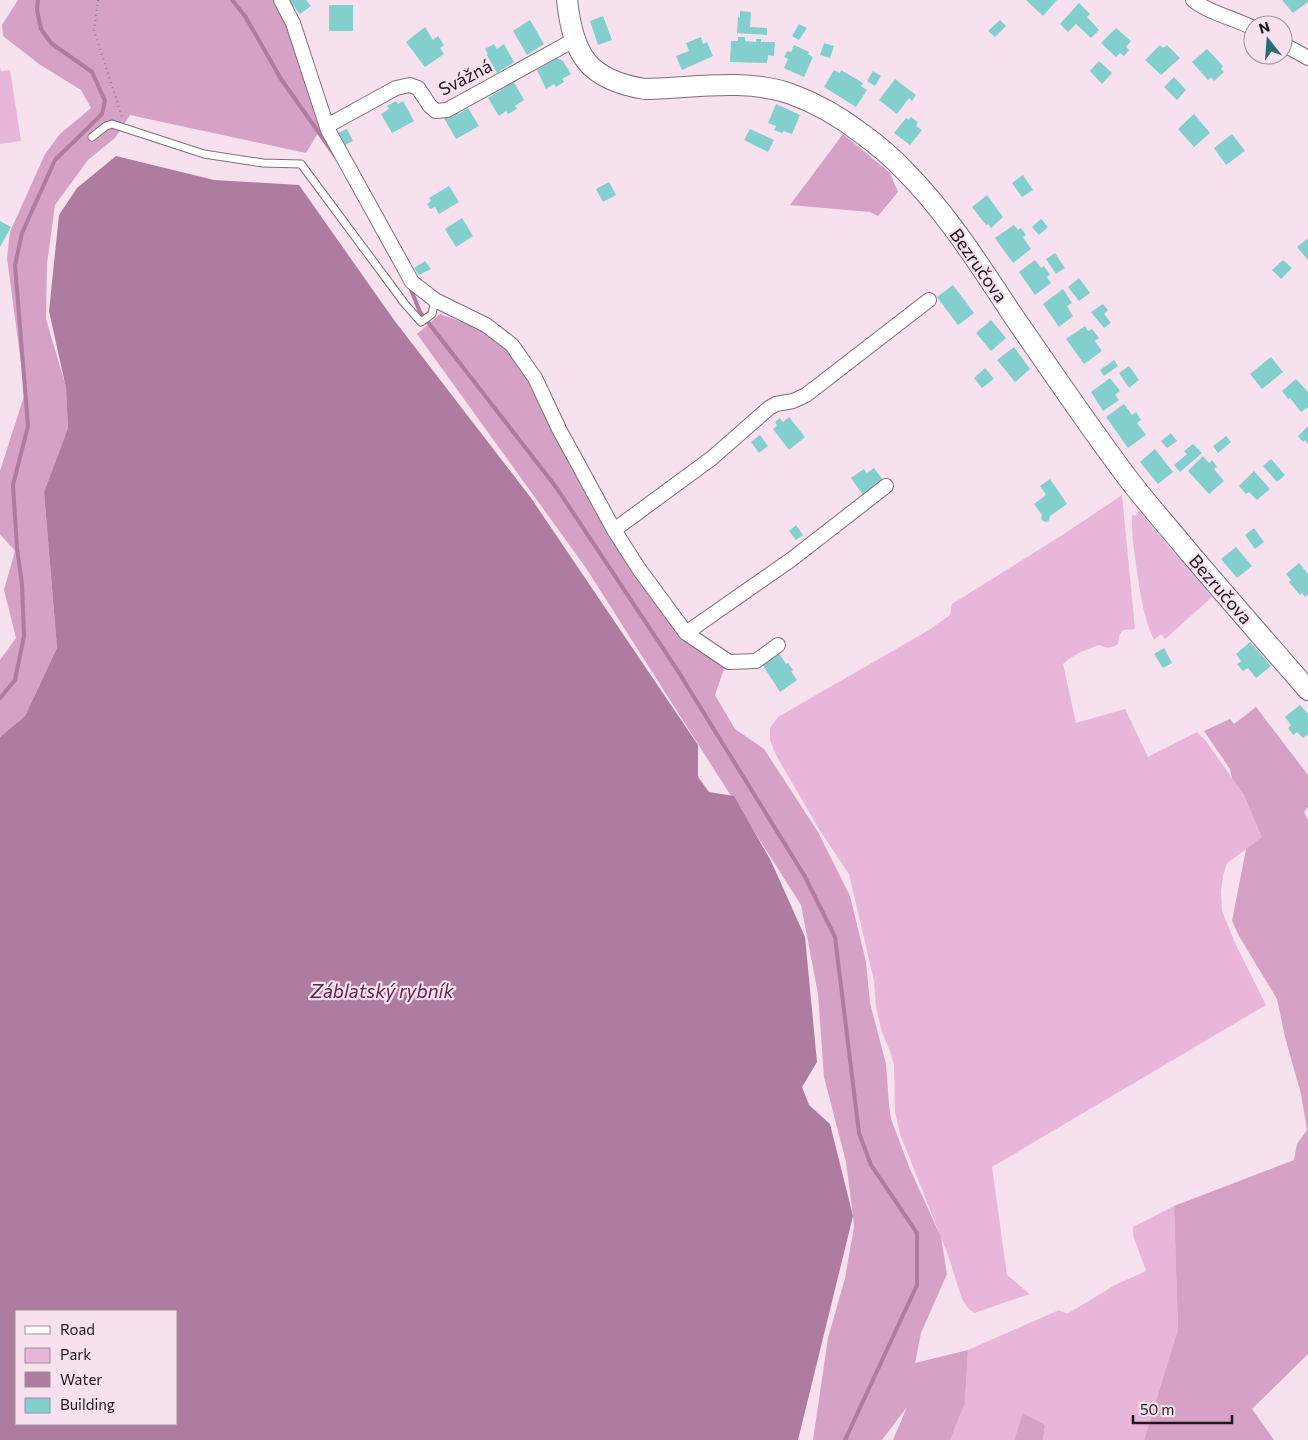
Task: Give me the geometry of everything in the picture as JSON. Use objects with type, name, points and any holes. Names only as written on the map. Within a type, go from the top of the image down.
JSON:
[{"type":"main road","name":"Bezručova","points":[[566,0],[574,40],[580,53],[599,73],[621,84],[645,89],[726,85],[772,88],[790,93],[819,106],[854,128],[887,154],[916,182],[941,211],[1122,471],[1308,690]]},
{"type":"street","points":[[281,0],[293,23],[327,126],[412,282],[435,300],[486,325],[512,345],[535,378],[559,429],[614,530],[639,569],[686,633],[729,662],[756,661],[778,645]]},
{"type":"street","points":[[1193,0],[1243,23]]},
{"type":"street","name":"Svážná","points":[[327,126],[396,88],[410,85],[418,88],[430,106],[436,111],[448,110],[574,40]]},
{"type":"street","points":[[1293,50],[1308,58]]},
{"type":"street","points":[[614,530],[712,458],[769,408],[806,395],[929,300]]},
{"type":"street","points":[[686,633],[792,560],[886,486]]},
{"type":"lane","points":[[92,136],[112,124],[204,154],[263,163],[301,164],[405,304],[421,322],[432,314],[435,300]]},
{"type":"path","points":[[98,0],[94,30],[126,128]]},
{"type":"green space","points":[[0,68],[1,71],[10,70],[21,141],[0,144]]},
{"type":"green space","points":[[1122,495],[1135,629],[1123,630],[1119,636],[1118,644],[1114,646],[1100,645],[1090,648],[1063,664],[1076,723],[1125,709],[1148,757],[1197,732],[1206,741],[1244,795],[1263,837],[1227,863],[1221,892],[1222,911],[1235,943],[1266,1005],[992,1167],[1007,1275],[1030,1294],[974,1313],[962,1299],[948,1255],[900,1134],[895,1112],[894,1065],[882,1032],[876,1007],[874,981],[849,874],[819,829],[776,755],[770,740],[770,728],[778,717],[929,630],[950,615],[952,604]]},
{"type":"green space","points":[[1139,511],[1212,597],[1165,639],[1161,634],[1154,640],[1142,604],[1132,528],[1132,515],[1136,515]]},
{"type":"green space","points":[[1174,1206],[1178,1329],[1144,1440],[1043,1440],[1045,1425],[1023,1414],[1014,1440],[950,1440],[965,1403],[968,1350],[1059,1310],[1067,1314],[1115,1285],[1146,1271],[1133,1235],[1133,1227]]},
{"type":"shaded area","points":[[18,0],[276,0],[279,4],[321,128],[306,153],[130,115],[115,138],[88,160],[55,205],[47,264],[46,319],[66,387],[68,428],[44,492],[57,648],[25,716],[0,737],[0,660],[16,638],[4,590],[15,551],[0,534],[0,471],[25,393],[7,258],[10,232],[45,154],[60,134],[91,108],[81,90],[39,64],[3,36],[2,25]]},
{"type":"shaded area","points":[[843,134],[890,173],[898,192],[878,216],[870,212],[790,205]]},
{"type":"shaded area","points":[[440,314],[481,329],[508,351],[530,383],[552,432],[635,575],[725,666],[715,695],[735,729],[764,749],[818,832],[850,896],[866,962],[870,1003],[886,1064],[891,1119],[910,1169],[941,1237],[947,1274],[921,1333],[915,1363],[968,1350],[965,1403],[950,1440],[893,1440],[907,1407],[882,1440],[813,1440],[828,1338],[845,1278],[854,1227],[846,1162],[824,1077],[818,994],[801,905],[734,797],[731,796],[586,568],[417,334]]},
{"type":"shaded area","points":[[1256,707],[1308,775],[1308,807],[1304,812],[1308,820],[1308,1354],[1252,1409],[1274,1440],[1144,1440],[1178,1329],[1174,1206],[1294,1160],[1297,1144],[1307,1130],[1301,1094],[1285,1037],[1277,999],[1232,921],[1246,849],[1262,837],[1244,795],[1232,778],[1230,769],[1204,731],[1230,719],[1234,724]]},
{"type":"shaded area","points":[[1023,1413],[1045,1425],[1043,1440],[1014,1440]]},
{"type":"water","name":"Záblatský rybník","points":[[116,156],[214,180],[299,185],[394,320],[531,498],[698,745],[698,777],[709,792],[734,796],[771,861],[805,937],[817,1062],[802,1087],[809,1105],[830,1124],[853,1216],[798,1440],[0,1440],[0,737],[25,716],[57,648],[44,492],[68,428],[66,388],[49,311],[59,215],[77,188]]},
{"type":"building","points":[[289,0],[306,0],[311,6],[300,14]]},
{"type":"building","points":[[1026,0],[1057,0],[1043,16]]},
{"type":"building","points":[[1282,0],[1308,0],[1308,2],[1293,13]]},
{"type":"building","points":[[1079,3],[1090,14],[1087,17],[1099,30],[1091,38],[1076,24],[1068,32],[1060,24]]},
{"type":"building","points":[[329,5],[353,5],[353,31],[329,31]]},
{"type":"building","points":[[740,11],[751,12],[750,27],[767,28],[767,35],[737,33]]},
{"type":"building","points":[[603,16],[612,40],[598,45],[590,21]]},
{"type":"building","points":[[530,20],[544,44],[527,55],[513,31]]},
{"type":"building","points":[[1000,20],[1006,26],[995,37],[988,31]]},
{"type":"building","points":[[799,24],[807,28],[799,40],[792,36]]},
{"type":"building","points":[[425,27],[433,40],[438,36],[444,45],[440,48],[444,54],[425,67],[406,42]]},
{"type":"building","points":[[1116,28],[1131,41],[1126,47],[1129,50],[1124,56],[1120,53],[1116,57],[1101,43]]},
{"type":"building","points":[[701,37],[703,44],[707,42],[713,56],[682,70],[676,56],[689,51],[686,43]]},
{"type":"building","points":[[738,37],[745,37],[745,41],[756,42],[756,39],[761,39],[761,42],[775,42],[774,56],[768,55],[767,63],[730,62],[731,41],[738,41]]},
{"type":"building","points":[[824,43],[834,46],[830,58],[820,55]]},
{"type":"building","points":[[494,44],[497,49],[504,44],[514,62],[497,73],[485,49]]},
{"type":"building","points":[[794,45],[809,52],[808,54],[813,57],[804,77],[784,68],[788,59],[784,57],[787,51],[791,52]]},
{"type":"building","points":[[1160,45],[1163,48],[1167,45],[1180,58],[1161,75],[1145,60]]},
{"type":"building","points":[[1207,49],[1223,66],[1221,69],[1224,72],[1214,81],[1211,77],[1208,80],[1192,62]]},
{"type":"building","points":[[557,58],[563,61],[571,74],[562,79],[564,82],[556,87],[554,84],[546,89],[537,70]]},
{"type":"building","points":[[1099,61],[1112,73],[1102,84],[1090,71]]},
{"type":"building","points":[[834,70],[840,73],[841,70],[863,83],[861,86],[867,90],[856,107],[824,87]]},
{"type":"building","points":[[873,71],[881,76],[875,86],[867,81]]},
{"type":"building","points":[[1174,77],[1186,90],[1177,100],[1164,87]]},
{"type":"building","points":[[895,79],[916,95],[912,101],[909,98],[897,114],[879,100]]},
{"type":"building","points":[[514,82],[524,100],[515,106],[517,109],[508,114],[506,111],[499,116],[488,98]]},
{"type":"building","points":[[396,101],[398,104],[403,101],[414,121],[392,133],[381,114],[389,109],[387,106]]},
{"type":"building","points":[[776,104],[800,115],[792,134],[774,130],[776,126],[768,123]]},
{"type":"building","points":[[468,108],[479,126],[456,139],[444,118],[457,111],[458,114]]},
{"type":"building","points":[[1194,114],[1210,133],[1194,147],[1178,129]]},
{"type":"building","points":[[911,117],[918,122],[916,126],[922,130],[910,145],[894,133],[906,118],[909,120]]},
{"type":"building","points":[[347,129],[353,141],[345,145],[338,133]]},
{"type":"building","points":[[750,129],[774,140],[768,152],[744,140]]},
{"type":"building","points":[[1232,134],[1245,151],[1226,165],[1214,148]]},
{"type":"building","points":[[1023,175],[1033,190],[1022,197],[1012,183]]},
{"type":"building","points":[[609,182],[616,195],[603,202],[596,189]]},
{"type":"building","points":[[449,186],[459,202],[439,214],[435,207],[430,209],[427,204],[431,201],[429,198]]},
{"type":"building","points":[[987,195],[1003,217],[991,228],[988,224],[986,225],[972,207]]},
{"type":"building","points":[[462,218],[473,236],[456,247],[445,229]]},
{"type":"building","points":[[1041,219],[1048,227],[1039,235],[1032,227]]},
{"type":"building","points":[[0,221],[11,227],[0,247]]},
{"type":"building","points":[[1014,225],[1018,230],[1021,228],[1026,235],[1023,237],[1031,249],[1013,263],[995,238]]},
{"type":"building","points":[[1308,238],[1308,260],[1297,247]]},
{"type":"building","points":[[1055,253],[1065,268],[1056,274],[1046,259]]},
{"type":"building","points":[[1035,260],[1041,268],[1044,266],[1050,275],[1047,277],[1051,283],[1035,295],[1019,272]]},
{"type":"building","points":[[1283,260],[1292,268],[1281,279],[1272,270]]},
{"type":"building","points":[[425,261],[431,269],[419,275],[414,268]]},
{"type":"building","points":[[1079,278],[1090,293],[1079,301],[1068,287]]},
{"type":"building","points":[[953,285],[974,313],[958,325],[937,297]]},
{"type":"building","points":[[1063,289],[1072,303],[1067,306],[1073,316],[1059,327],[1043,304]]},
{"type":"building","points":[[1103,304],[1108,310],[1104,314],[1111,323],[1104,328],[1091,312]]},
{"type":"building","points":[[991,320],[1006,338],[991,351],[976,333]]},
{"type":"building","points":[[1085,326],[1088,331],[1092,329],[1099,338],[1095,341],[1102,351],[1084,364],[1066,339]]},
{"type":"building","points":[[1014,347],[1030,369],[1015,382],[997,360]]},
{"type":"building","points":[[1271,357],[1283,372],[1262,389],[1250,374]]},
{"type":"building","points":[[1114,360],[1118,366],[1104,376],[1100,370]]},
{"type":"building","points":[[1129,366],[1139,380],[1129,388],[1119,373]]},
{"type":"building","points":[[985,368],[994,379],[982,388],[974,378]]},
{"type":"building","points":[[1110,378],[1120,391],[1115,395],[1119,400],[1103,411],[1091,392]]},
{"type":"building","points":[[1296,379],[1308,392],[1308,407],[1301,412],[1282,391]]},
{"type":"building","points":[[1124,404],[1132,415],[1136,412],[1141,420],[1137,423],[1146,435],[1128,448],[1106,417]]},
{"type":"building","points":[[789,417],[805,437],[789,450],[773,429],[777,426],[775,422],[780,418],[783,422]]},
{"type":"building","points":[[1308,426],[1308,444],[1305,440],[1303,442],[1298,436]]},
{"type":"building","points":[[1171,433],[1177,441],[1167,448],[1161,441]]},
{"type":"building","points":[[760,435],[768,446],[759,453],[751,442]]},
{"type":"building","points":[[1226,436],[1231,442],[1218,453],[1213,446]]},
{"type":"building","points":[[1193,444],[1202,453],[1180,472],[1174,465],[1187,454],[1184,451]]},
{"type":"building","points":[[1155,449],[1173,472],[1158,484],[1140,462]]},
{"type":"building","points":[[1203,456],[1209,463],[1212,460],[1217,467],[1214,469],[1224,481],[1209,494],[1188,471]]},
{"type":"building","points":[[1271,459],[1285,475],[1277,482],[1263,466]]},
{"type":"building","points":[[874,468],[883,480],[863,495],[851,478],[864,469],[867,473]]},
{"type":"building","points":[[1254,471],[1270,489],[1257,500],[1249,492],[1246,494],[1239,486]]},
{"type":"building","points":[[1050,479],[1067,504],[1050,516],[1047,522],[1043,521],[1042,515],[1034,504],[1046,495],[1040,486]]},
{"type":"building","points":[[796,525],[803,535],[796,540],[789,531]]},
{"type":"building","points":[[1254,528],[1264,542],[1255,549],[1245,535]]},
{"type":"building","points":[[1236,547],[1252,566],[1237,578],[1221,559]]},
{"type":"building","points":[[1299,563],[1308,574],[1308,594],[1305,597],[1302,593],[1300,595],[1289,582],[1291,580],[1286,574]]},
{"type":"building","points":[[1250,642],[1271,666],[1256,678],[1248,668],[1243,671],[1237,664],[1241,661],[1236,654]]},
{"type":"building","points":[[1164,648],[1172,663],[1163,668],[1154,654]]},
{"type":"building","points":[[779,653],[786,664],[788,663],[793,670],[791,671],[797,680],[780,692],[762,664]]},
{"type":"building","points":[[1300,705],[1308,714],[1308,734],[1303,738],[1297,732],[1293,735],[1288,728],[1291,725],[1285,717]]},
{"type":"waterway","points":[[0,698],[15,680],[24,636],[22,584],[17,548],[13,485],[28,426],[15,265],[22,233],[55,160],[102,114],[105,101],[92,72],[51,43],[41,29],[37,10],[38,0]]},
{"type":"waterway","points":[[232,0],[245,16],[281,79],[336,157]]},
{"type":"waterway","points":[[410,287],[420,312],[556,487],[676,668],[804,875],[835,937],[859,1133],[871,1165],[917,1233],[917,1285],[845,1440]]}]
